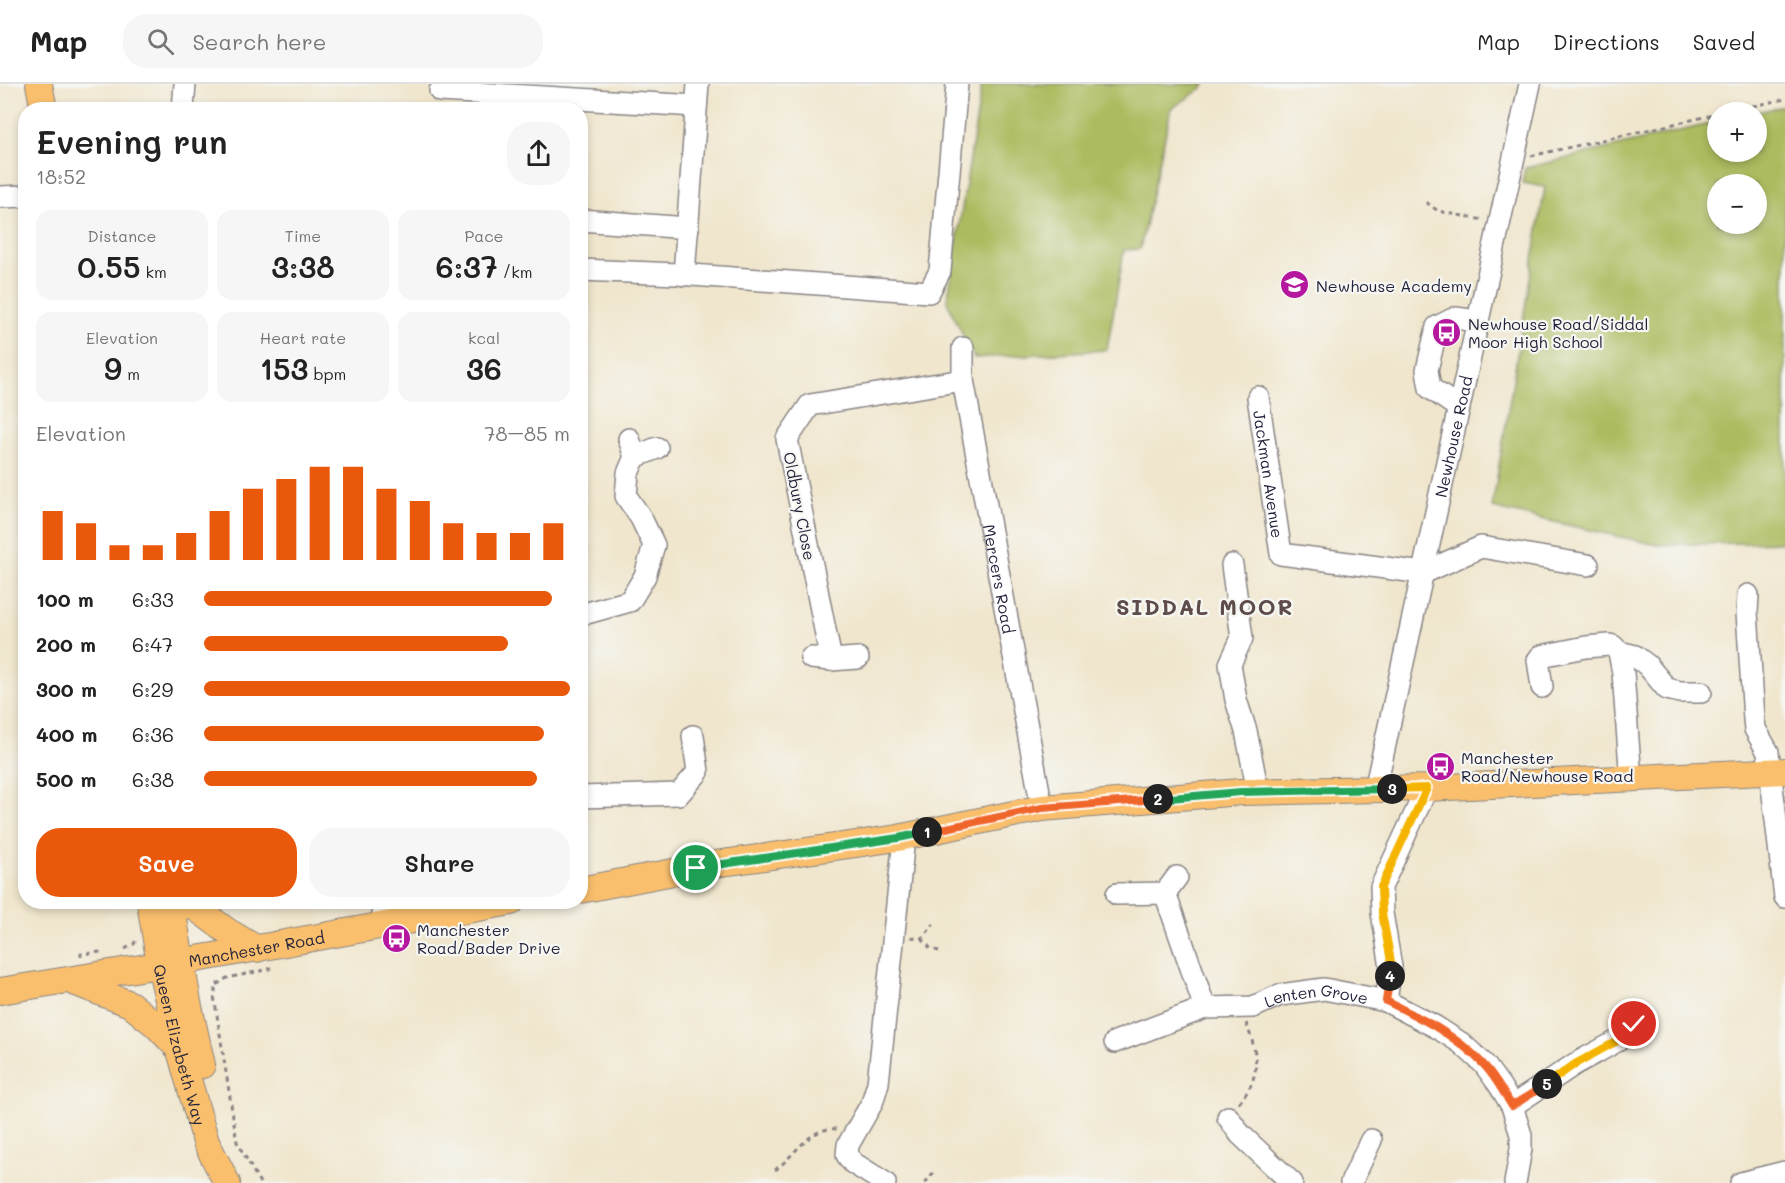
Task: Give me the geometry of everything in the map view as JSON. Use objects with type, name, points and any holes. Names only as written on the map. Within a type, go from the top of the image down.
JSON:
[{"type":"main road","points":[[39,84],[42,102]]},
{"type":"main road","points":[[588,888],[715,864],[902,838],[1042,808],[1258,792],[1427,788],[1777,772]]},
{"type":"main road","name":"Queen Elizabeth Way","points":[[152,909],[197,1047],[220,1136],[244,1183]]},
{"type":"main road","name":"Queen Elizabeth Way","points":[[171,909],[170,963],[180,1051],[206,1142],[227,1183]]},
{"type":"main road","points":[[197,909],[257,949]]},
{"type":"main road","name":"Manchester Road","points":[[0,991],[257,949],[383,913],[430,909]]},
{"type":"main road","points":[[68,980],[130,1004],[157,1026],[180,1051]]},
{"type":"street","points":[[184,102],[185,84]]},
{"type":"street","points":[[684,275],[698,84]]},
{"type":"street","points":[[588,270],[929,292],[940,272],[957,84]]},
{"type":"street","name":"Newhouse Road","points":[[1375,790],[1530,84]]},
{"type":"street","points":[[440,95],[696,106]]},
{"type":"street","points":[[0,197],[18,196]]},
{"type":"street","points":[[588,221],[688,228]]},
{"type":"street","points":[[1459,408],[1430,388],[1427,370],[1437,327],[1455,318],[1478,321]]},
{"type":"street","name":"Mercers Road","points":[[963,348],[963,381],[1042,808]]},
{"type":"street","name":"Oldbury Close","points":[[858,658],[821,659],[787,439],[810,405],[963,381]]},
{"type":"street","name":"Jackman Avenue","points":[[1258,397],[1281,554],[1423,573]]},
{"type":"street","points":[[588,613],[630,601],[645,576],[654,545],[641,518],[626,496],[628,472],[632,448],[657,448]]},
{"type":"street","points":[[1423,573],[1481,547],[1588,565]]},
{"type":"street","points":[[1232,565],[1242,638],[1230,664],[1236,700],[1246,731],[1258,792]]},
{"type":"street","points":[[1748,595],[1747,612],[1755,729],[1777,772],[1785,897]]},
{"type":"street","points":[[1542,687],[1538,660],[1541,656],[1609,645],[1619,652],[1635,656],[1647,665],[1667,689],[1680,692],[1701,692]]},
{"type":"street","points":[[1619,652],[1623,673],[1631,780]]},
{"type":"street","points":[[588,797],[679,794],[698,772],[693,736]]},
{"type":"street","points":[[1386,1001],[1395,940],[1382,913],[1381,887],[1427,788]]},
{"type":"street","points":[[885,1183],[853,1163],[847,1155],[848,1144],[872,1103],[878,1083],[903,848],[902,838]]},
{"type":"street","points":[[1117,894],[1171,885],[1205,1008]]},
{"type":"street","name":"Lenten Grove","points":[[1115,1042],[1205,1008],[1253,1007],[1280,995],[1324,989],[1386,1001],[1436,1027],[1461,1044],[1484,1065],[1512,1106],[1521,1134],[1521,1149],[1515,1183]]},
{"type":"street","points":[[1512,1106],[1575,1064],[1623,1048],[1634,1024]]},
{"type":"street","points":[[1228,1117],[1240,1134],[1292,1183]]},
{"type":"street","points":[[1351,1183],[1371,1140]]},
{"type":"street","points":[[1741,1183],[1785,1173]]},
{"type":"path","points":[[1767,103],[1785,99]]},
{"type":"path","points":[[1514,154],[1530,156],[1707,116]]},
{"type":"path","points":[[1426,202],[1438,211],[1500,222]]},
{"type":"path","points":[[922,938],[934,924]]},
{"type":"path","points":[[894,934],[922,938],[931,949],[943,952]]},
{"type":"path","points":[[116,951],[134,944],[137,937]]},
{"type":"path","points":[[227,978],[216,985],[214,996],[233,1119],[237,1142],[260,1183]]},
{"type":"path","points":[[1228,1117],[1249,1091],[1257,1061],[1256,1048],[1241,1008]]},
{"type":"path","points":[[775,1170],[789,1161],[799,1146],[815,1133],[829,1128],[855,1131]]},
{"type":"path","points":[[926,1183],[933,1173]]},
{"type":"green space","points":[[982,84],[1205,84],[1204,87],[1171,109],[1140,249],[1124,250],[1107,350],[974,358],[947,302]]},
{"type":"green space","points":[[1785,106],[1785,542],[1657,545],[1492,508],[1545,187],[1522,183],[1525,168],[1707,124],[1707,162],[1767,162],[1767,110]]},
{"type":"place","name":"Newhouse Academy","points":[[1295,285]]},
{"type":"place","name":"Newhouse Road/Siddal Moor High School","points":[[1447,332]]},
{"type":"place","name":"Manchester Road/Newhouse Road","points":[[1440,766]]},
{"type":"place","name":"Manchester Road/Bader Drive","points":[[396,938]]},
{"type":"district","name":"SIDDAL MOOR","points":[[1205,606]]},
{"type":"route","points":[[696,868],[898,838],[1042,808],[1241,792],[1427,788],[1381,887],[1382,913],[1392,967],[1386,1001],[1436,1027],[1461,1044],[1484,1065],[1512,1106],[1575,1064],[1619,1040],[1634,1024]]}]
